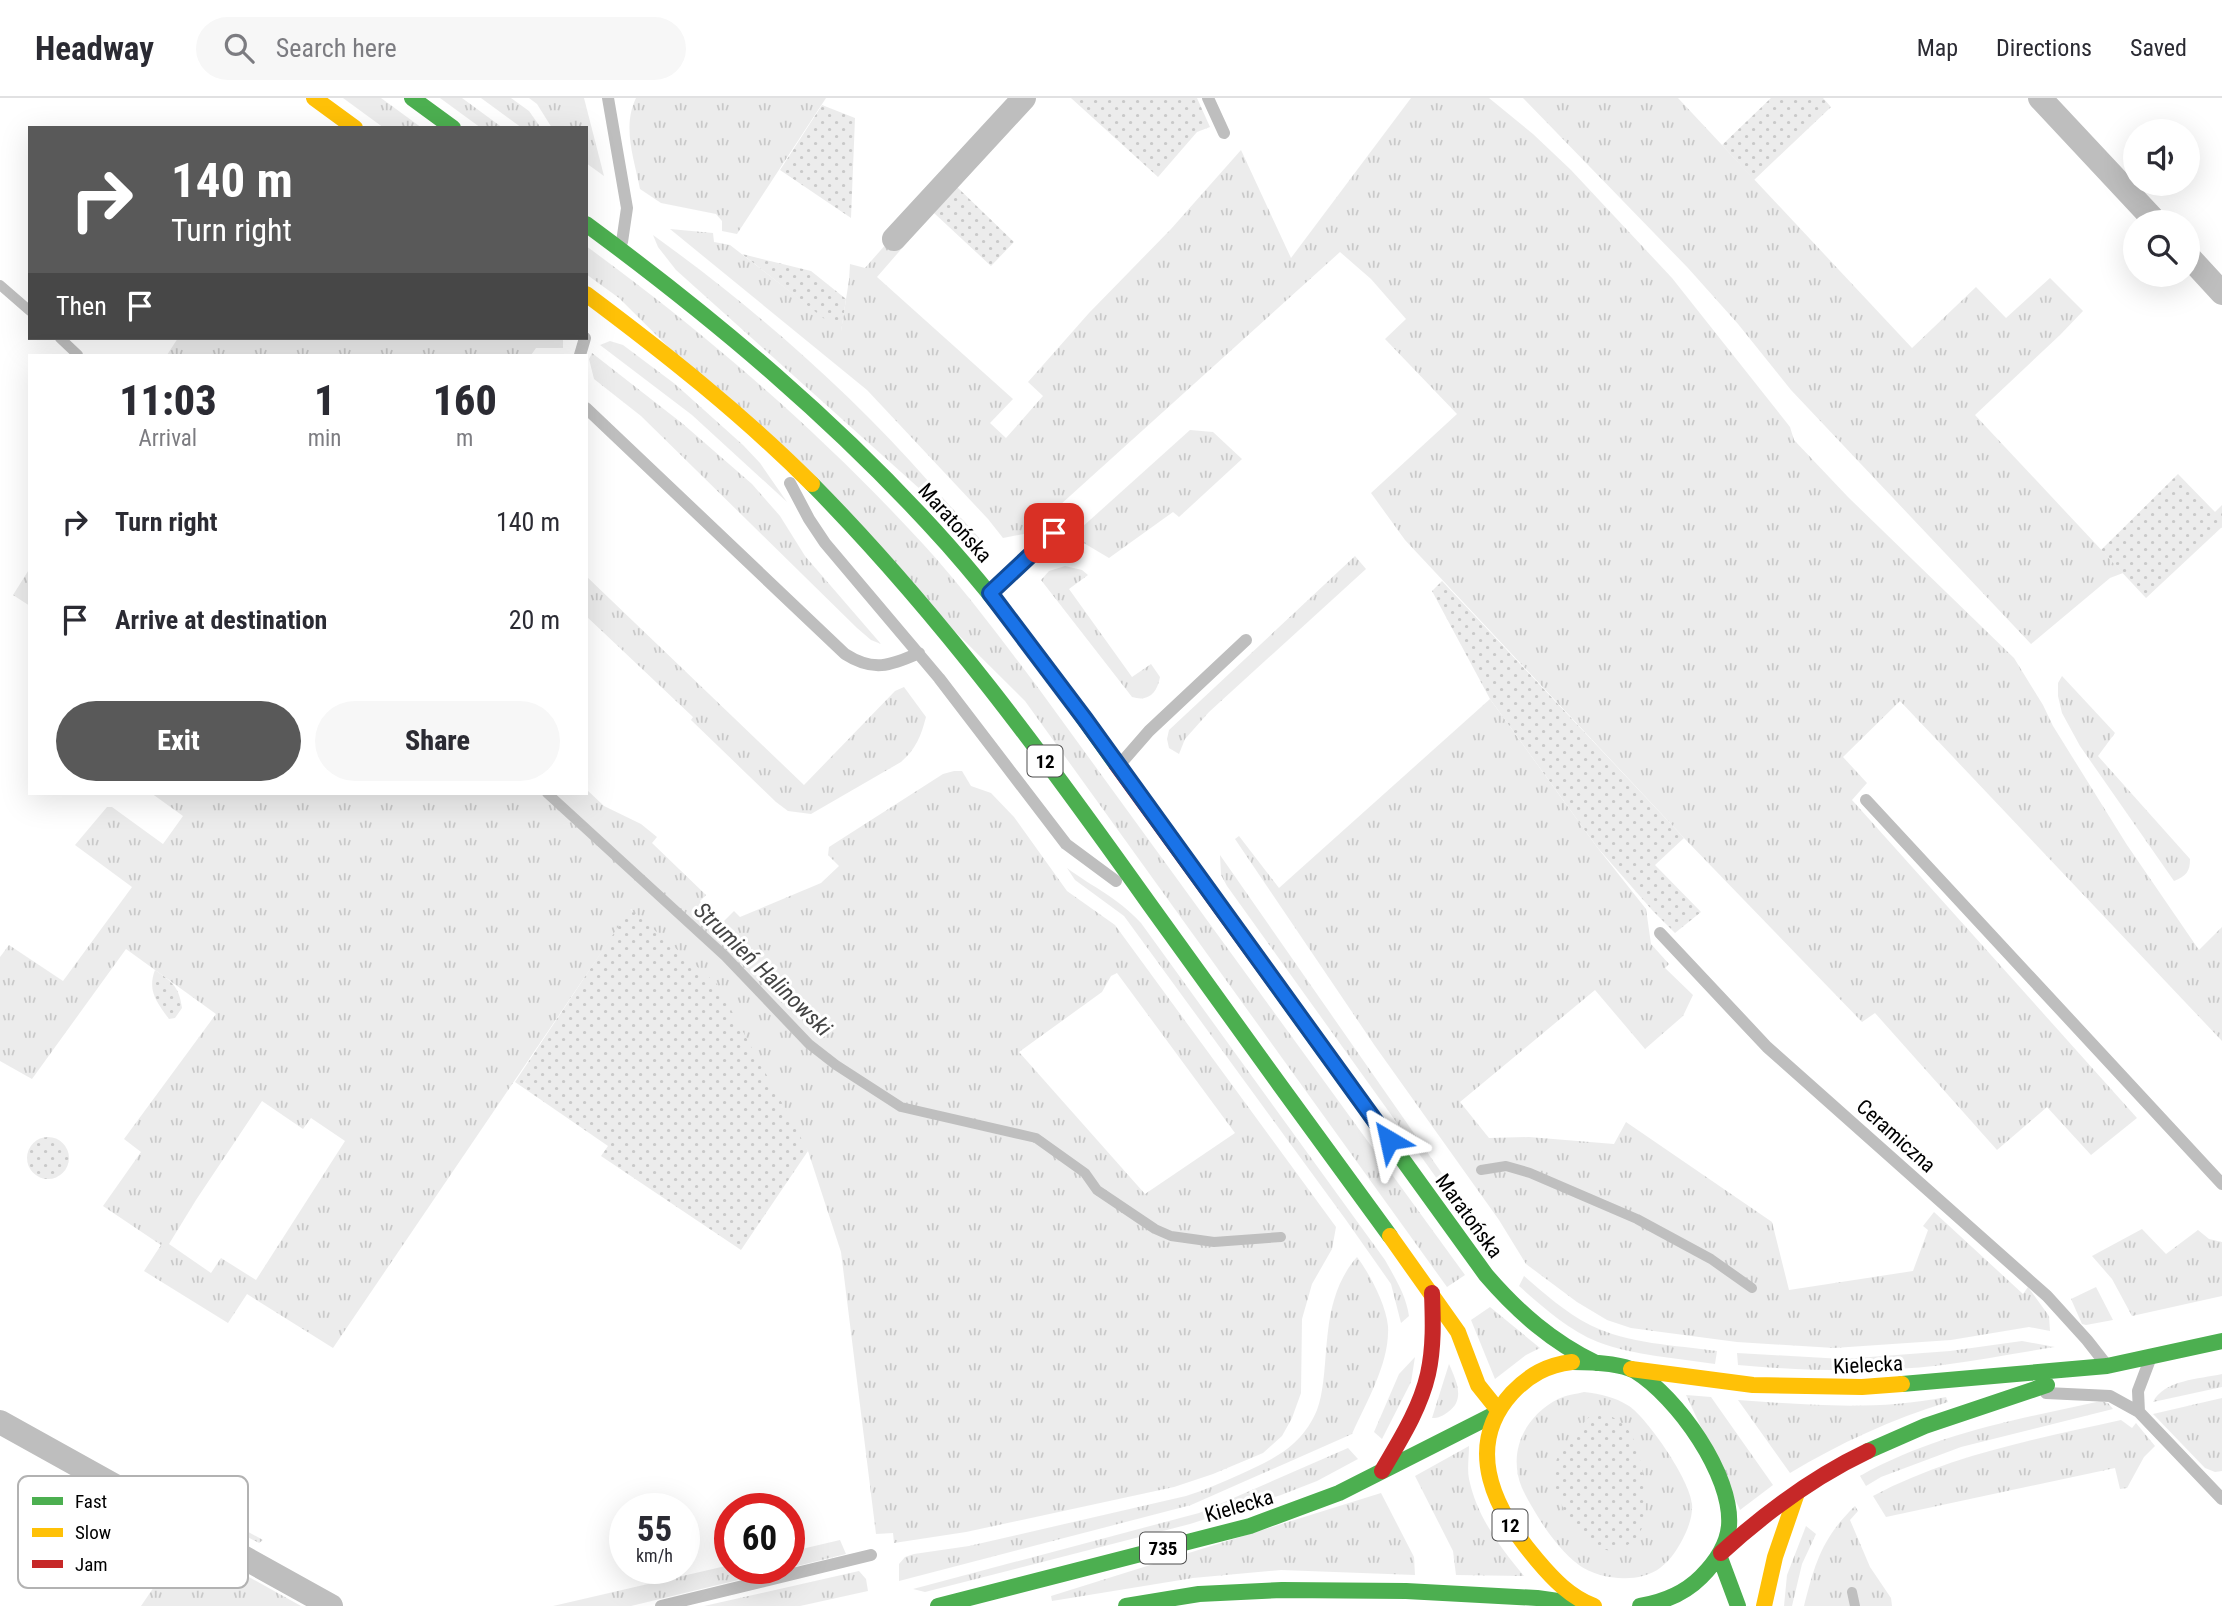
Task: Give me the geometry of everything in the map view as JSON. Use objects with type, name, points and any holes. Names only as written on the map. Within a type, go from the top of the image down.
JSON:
[{"type":"main road","points":[[314,98],[352,126]]},
{"type":"main road","points":[[412,98],[450,126]]},
{"type":"main road","name":"Maratońska","points":[[588,225],[688,300],[819,414],[905,499],[990,593],[1486,1275],[1521,1314],[1578,1355],[1596,1363]]},
{"type":"main road","name":"12","points":[[588,297],[675,362],[769,442],[833,505],[927,608],[1005,707],[1458,1332],[1478,1385],[1496,1412],[1486,1446],[1491,1481],[1498,1502],[1525,1546],[1552,1577],[1579,1600],[1593,1606]]},
{"type":"main road","points":[[1382,1471],[1411,1419],[1426,1383],[1433,1339],[1432,1293]]},
{"type":"main road","name":"Kielecka","points":[[1596,1363],[1753,1385],[1828,1388],[2107,1366],[2222,1341]]},
{"type":"main road","name":"735","points":[[1496,1412],[1523,1381],[1549,1366],[1574,1361],[1596,1363]]},
{"type":"main road","name":"Kielecka","points":[[1640,1606],[1667,1601],[1682,1593],[1701,1577],[1720,1554],[1758,1521],[1854,1457],[1887,1442],[2107,1366]]},
{"type":"main road","points":[[1631,1369],[1659,1392],[1697,1435],[1721,1482],[1729,1516],[1728,1532],[1720,1554],[1738,1606]]},
{"type":"main road","name":"Kielecka","points":[[938,1606],[1250,1526],[1339,1493],[1496,1412]]},
{"type":"main road","points":[[1764,1606],[1775,1557],[1797,1493]]},
{"type":"main road","points":[[1126,1606],[1199,1594],[1342,1590],[1537,1598],[1593,1606]]},
{"type":"street","points":[[894,239],[1024,98]]},
{"type":"street","points":[[2040,98],[2145,210]]},
{"type":"street","points":[[2200,267],[2220,286]]},
{"type":"street","points":[[0,1422],[97,1476]]},
{"type":"street","points":[[248,1560],[331,1606]]},
{"type":"street","points":[[1354,1606],[1391,1592]]},
{"type":"lane","points":[[608,98],[627,208],[621,250]]},
{"type":"lane","points":[[1208,98],[1224,133]]},
{"type":"lane","points":[[588,410],[845,654],[864,665],[873,666],[902,660],[919,653]]},
{"type":"lane","points":[[769,442],[815,530],[919,653],[1066,844],[1147,902]]},
{"type":"lane","points":[[990,593],[1054,533]]},
{"type":"lane","points":[[1118,766],[1154,726],[1247,640]]},
{"type":"lane","points":[[1866,800],[2222,1184]]},
{"type":"lane","name":"Ceramiczna","points":[[1660,933],[1767,1047],[2047,1296],[2107,1366]]},
{"type":"lane","points":[[2139,1412],[2138,1391],[2152,1357]]},
{"type":"lane","points":[[2025,1393],[2058,1392],[2110,1396],[2139,1412],[2222,1499]]},
{"type":"lane","points":[[662,1606],[871,1555]]},
{"type":"green space","points":[[343,98],[381,98],[419,126],[381,126]]},
{"type":"green space","points":[[440,98],[462,98],[500,126],[478,126]]},
{"type":"green space","points":[[481,98],[511,98],[529,111],[540,126],[519,126]]},
{"type":"green space","points":[[529,98],[584,98],[604,176],[588,164],[588,126],[551,126],[537,104]]},
{"type":"green space","points":[[636,98],[826,98],[737,234],[722,231],[722,221],[716,214],[661,203],[640,189],[630,131]]},
{"type":"green space","points":[[1071,98],[1197,98],[1210,127],[1197,132],[1158,177]]},
{"type":"green space","points":[[1411,98],[1489,98],[1571,170],[1672,278],[1790,427],[1794,440],[1848,497],[2014,658],[2127,845],[2199,950],[2222,927],[2222,1041],[1900,701],[1843,757],[1867,783],[1852,800],[2137,1118],[2091,1155],[2047,1107],[1997,1150],[1875,1013],[1862,1022],[1684,838],[1405,540],[1371,493],[1457,414],[1385,339],[1406,319],[1371,279],[1340,252],[1029,533],[1003,538],[867,390],[670,229],[713,233],[714,242],[730,245],[841,331],[850,264],[865,268],[887,243],[917,231],[877,277],[1013,399],[990,423],[1006,438],[1043,396],[1028,382],[1241,150],[1291,258]]},
{"type":"green space","points":[[1523,98],[1678,98],[1912,348],[1976,287],[2006,318],[2050,278],[2083,311],[1975,415],[2123,573],[2110,578],[2031,644],[1791,390],[1688,268]]},
{"type":"green space","points":[[1771,98],[1823,98],[1831,107],[1754,180],[1722,145]]},
{"type":"green space","points":[[822,105],[855,118],[851,218],[780,170]]},
{"type":"green space","points":[[957,187],[1014,242],[991,266],[934,213]]},
{"type":"green space","points":[[653,235],[727,291],[798,351],[866,415],[929,482],[921,490],[676,270],[658,247]]},
{"type":"green space","points":[[588,248],[676,314],[762,387],[845,463],[939,561],[1039,689],[1465,1275],[1447,1287],[1025,701],[619,298],[588,275]]},
{"type":"green space","points":[[742,254],[811,271],[846,299],[841,332]]},
{"type":"green space","points":[[177,340],[563,340],[563,348],[536,348],[532,354],[168,354]]},
{"type":"green space","points":[[610,341],[623,345],[675,384],[743,445],[760,463],[787,502],[692,415],[600,345]]},
{"type":"green space","points":[[592,353],[683,424],[752,484],[780,516],[805,556],[881,644],[871,640],[857,628],[641,416],[594,379],[589,359]]},
{"type":"green space","points":[[1190,430],[1213,432],[1242,459],[1179,517],[1173,512],[1109,558],[1078,538],[1080,529]]},
{"type":"green space","points":[[2178,474],[2215,512],[2222,505],[2222,527],[2146,598],[2101,550]]},
{"type":"green space","points":[[942,497],[982,541],[962,534],[934,503]]},
{"type":"green space","points":[[1355,556],[1366,569],[1209,712],[1185,739],[1179,754],[1169,748],[1169,730]]},
{"type":"green space","points":[[1065,566],[1082,570],[1088,575],[1069,589],[1132,677],[1151,664],[1160,677],[1157,688],[1148,697],[1132,697],[1041,580],[1049,571]]},
{"type":"green space","points":[[28,571],[28,605],[13,595]]},
{"type":"green space","points":[[588,578],[804,785],[895,691],[904,687],[926,717],[917,742],[901,762],[811,814],[788,811],[776,802],[691,720],[693,717],[588,618]]},
{"type":"green space","points":[[1442,581],[1684,838],[1655,865],[1701,912],[1675,933],[1597,847],[1490,699],[1432,591]]},
{"type":"green space","points":[[2062,676],[2115,733],[2098,756],[2190,859],[2188,870],[2182,877],[2174,881],[2080,746],[2062,713],[2058,683]]},
{"type":"green space","points":[[1490,699],[1597,847],[1646,909],[1651,944],[1669,964],[1665,968],[1693,995],[1683,1016],[1645,1049],[1595,990],[1460,1102],[1489,1138],[1529,1137],[1614,1144],[1626,1122],[1772,1222],[1789,1290],[1913,1271],[1928,1230],[1923,1226],[1934,1212],[2023,1294],[2028,1287],[2049,1316],[2050,1331],[2029,1327],[1951,1340],[1834,1348],[1737,1342],[1631,1328],[1607,1320],[1577,1302],[1526,1264],[1499,1220],[1375,1046],[1235,839],[1239,836],[1279,888]]},
{"type":"green space","points":[[962,771],[971,786],[991,793],[1014,817],[1067,891],[1115,925],[1336,1227],[1332,1249],[1312,1284],[1302,1319],[1301,1393],[1282,1436],[1263,1453],[1174,1487],[966,1532],[894,1543],[893,1533],[876,1534],[841,1252],[808,1151],[631,909],[333,1348],[247,1294],[228,1323],[144,1271],[161,1245],[103,1206],[141,1152],[124,1139],[216,1014],[126,949],[32,1079],[0,1061],[0,957],[9,945],[63,981],[132,887],[75,845],[107,807],[112,807],[163,844],[183,816],[154,795],[588,795],[588,791],[604,806],[641,824],[657,837],[652,843],[706,895],[700,901],[722,923],[734,911],[740,917],[821,883],[839,866],[828,855],[829,847],[943,774]],"holes":[[[1117,973],[1235,1133],[1145,1194],[1019,1052],[1102,992],[1111,976]],[[262,1101],[303,1129],[311,1118],[345,1141],[256,1280],[221,1258],[211,1273],[169,1244]]]},
{"type":"green space","points":[[1220,855],[1494,1248],[1491,1254],[1227,886],[1221,875]]},
{"type":"green space","points":[[1067,868],[1114,899],[1141,923],[1385,1260],[1408,1308],[1409,1316],[1401,1323],[1391,1284],[1124,916],[1075,880]]},
{"type":"green space","points":[[630,909],[717,984],[808,1151],[741,1250],[601,1156],[608,1146],[515,1082]]},
{"type":"green space","points":[[155,970],[177,989],[182,1008],[175,1018],[169,1019],[154,996],[152,984]]},
{"type":"green space","points":[[48,1137],[63,1143],[69,1158],[63,1173],[48,1179],[33,1173],[27,1158],[33,1143]]},
{"type":"green space","points":[[2142,1229],[2166,1254],[2198,1230],[2209,1239],[2222,1242],[2222,1296],[2132,1316],[2112,1279],[2092,1256]]},
{"type":"green space","points":[[1357,1257],[1377,1290],[1388,1326],[1388,1340],[1381,1368],[1352,1434],[1191,1505],[899,1581],[899,1564],[905,1557],[969,1546],[1186,1496],[1214,1486],[1286,1450],[1303,1433],[1317,1410],[1322,1392],[1331,1311],[1345,1273]]},
{"type":"green space","points":[[1524,1276],[1564,1309],[1590,1325],[1636,1340],[1717,1351],[1715,1364],[1627,1350],[1587,1337],[1556,1317],[1519,1286]]},
{"type":"green space","points":[[2096,1287],[2113,1320],[2082,1324],[2071,1299]]},
{"type":"green space","points":[[1490,1307],[1540,1348],[1526,1355],[1495,1379],[1471,1320]]},
{"type":"green space","points":[[2022,1341],[2055,1347],[1943,1365],[1866,1370],[1738,1365],[1737,1353],[1843,1359],[1950,1351]]},
{"type":"green space","points":[[1415,1357],[1411,1382],[1382,1439],[1374,1432],[1399,1374]]},
{"type":"green space","points":[[1449,1364],[1458,1390],[1457,1402],[1446,1413],[1432,1418]]},
{"type":"green space","points":[[2222,1374],[2222,1387],[2153,1402],[2165,1389],[2174,1385]]},
{"type":"green space","points":[[1584,1392],[1613,1398],[1637,1413],[1667,1451],[1689,1493],[1692,1514],[1685,1535],[1669,1560],[1651,1573],[1630,1578],[1608,1577],[1579,1565],[1548,1532],[1522,1488],[1518,1475],[1518,1449],[1528,1425],[1546,1406],[1558,1399]]},
{"type":"green space","points":[[1686,1395],[1711,1397],[1773,1485],[1740,1510]]},
{"type":"green space","points":[[1946,1397],[1948,1402],[1867,1433],[1790,1473],[1738,1400],[1868,1405]]},
{"type":"green space","points":[[2222,1398],[2222,1471],[2215,1472],[2205,1468],[2153,1414]]},
{"type":"green space","points":[[2101,1401],[2108,1403],[2113,1409],[1961,1447],[1881,1477],[1866,1486],[1860,1476],[1917,1449],[1978,1429]]},
{"type":"green space","points":[[1606,1414],[1620,1422],[1631,1434],[1640,1458],[1646,1505],[1640,1532],[1633,1541],[1622,1548],[1612,1550],[1594,1545],[1578,1531],[1560,1502],[1553,1480],[1556,1462],[1566,1444],[1588,1418]]},
{"type":"green space","points":[[2121,1420],[2132,1428],[2136,1423],[2155,1446],[2144,1457],[2127,1488],[2120,1489],[2115,1468],[1886,1517],[1873,1496],[1963,1459]]},
{"type":"green space","points":[[1469,1446],[1468,1475],[1478,1506],[1498,1543],[1524,1576],[1456,1575],[1453,1551],[1415,1476]]},
{"type":"green space","points":[[1348,1448],[1358,1459],[1317,1481],[1281,1495],[1190,1524],[925,1592],[913,1589],[1199,1513]]},
{"type":"green space","points":[[1381,1493],[1414,1557],[1415,1575],[1281,1570],[1193,1578],[1052,1601],[1051,1596]]},
{"type":"green space","points":[[1855,1506],[1858,1511],[1850,1520],[1870,1567],[1891,1598],[1892,1606],[1804,1606],[1827,1540]]},
{"type":"green space","points":[[1806,1526],[1816,1534],[1802,1564],[1792,1606],[1784,1606],[1787,1575]]},
{"type":"green space","points":[[248,1532],[263,1540],[259,1543],[248,1537]]},
{"type":"green space","points":[[840,1540],[846,1554],[805,1564],[805,1548]]},
{"type":"green space","points":[[714,1569],[714,1584],[722,1584],[631,1606],[553,1606],[648,1584],[700,1584],[700,1572]]},
{"type":"green space","points":[[859,1571],[866,1579],[868,1591],[800,1606],[704,1606],[805,1584]]},
{"type":"green space","points":[[248,1576],[301,1606],[141,1606],[153,1588],[248,1588]]},
{"type":"waterway","name":"Strumień Halinowski","points":[[0,285],[28,309]]},
{"type":"waterway","name":"Strumień Halinowski","points":[[62,340],[77,354]]},
{"type":"waterway","name":"Strumień Halinowski","points":[[549,795],[725,956],[809,1044],[901,1107],[1036,1138],[1085,1173],[1097,1190],[1155,1229],[1171,1236],[1214,1242],[1281,1237]]},
{"type":"waterway","name":"Strumień Halinowski","points":[[1481,1170],[1506,1166],[1530,1173],[1637,1219],[1711,1259],[1752,1288]]},
{"type":"waterway","name":"Strumień Halinowski","points":[[1852,1592],[1855,1606]]},
{"type":"traffic: fast","points":[[412,98],[450,126]]},
{"type":"traffic: fast","points":[[588,226],[775,375],[907,500],[993,598],[1116,764]]},
{"type":"traffic: fast","points":[[812,484],[904,584],[990,688],[1071,795],[1390,1236]]},
{"type":"traffic: fast","points":[[1275,983],[1486,1275],[1536,1325],[1565,1346],[1596,1363]]},
{"type":"traffic: fast","points":[[1902,1384],[2107,1366],[2222,1341]]},
{"type":"traffic: fast","points":[[1572,1362],[1621,1366],[1635,1371],[1651,1383],[1668,1399],[1699,1439],[1722,1484],[1728,1506],[1729,1526],[1726,1540],[1715,1560],[1701,1577],[1681,1593],[1640,1606]]},
{"type":"traffic: fast","points":[[1868,1451],[1925,1426],[2047,1385]]},
{"type":"traffic: fast","points":[[938,1606],[1250,1526],[1339,1493],[1495,1414]]},
{"type":"traffic: fast","points":[[1719,1555],[1738,1606]]},
{"type":"traffic: fast","points":[[1126,1606],[1199,1594],[1282,1590],[1406,1591],[1537,1598],[1586,1605]]},
{"type":"traffic: slow","points":[[314,98],[352,126]]},
{"type":"traffic: slow","points":[[588,296],[702,385],[812,484]]},
{"type":"traffic: slow","points":[[1390,1236],[1458,1332],[1478,1385],[1498,1410]]},
{"type":"traffic: slow","points":[[1572,1362],[1539,1372],[1512,1393],[1497,1414],[1489,1436],[1487,1457],[1490,1479],[1498,1501],[1522,1541],[1562,1587],[1594,1606]]},
{"type":"traffic: slow","points":[[1631,1369],[1753,1385],[1862,1387],[1902,1384]]},
{"type":"traffic: slow","points":[[1764,1606],[1775,1557],[1797,1493]]},
{"type":"traffic: jam","points":[[1116,764],[1275,983]]},
{"type":"traffic: jam","points":[[1382,1471],[1409,1424],[1424,1387],[1432,1344],[1432,1293]]},
{"type":"traffic: jam","points":[[1721,1553],[1790,1497],[1828,1472],[1868,1451]]},
{"type":"route","points":[[1054,533],[990,593],[1085,719],[1389,1140]]}]
